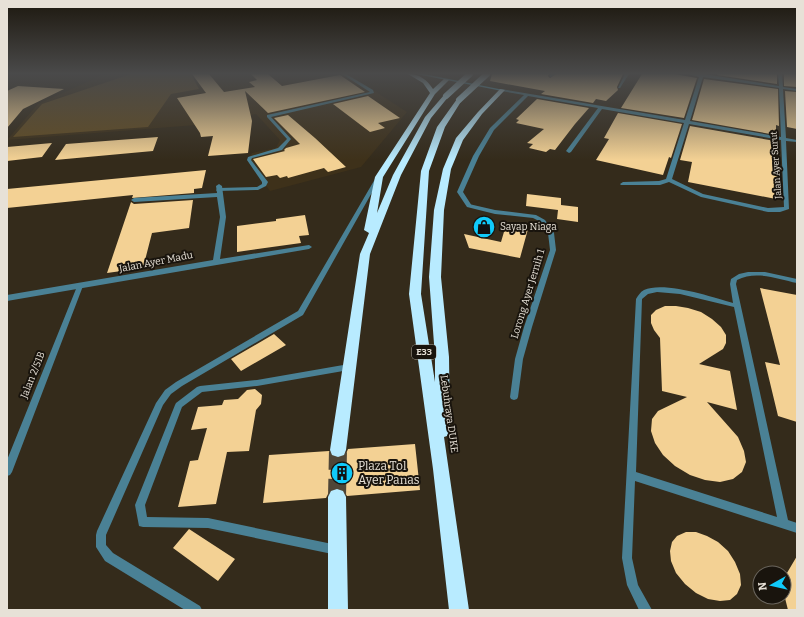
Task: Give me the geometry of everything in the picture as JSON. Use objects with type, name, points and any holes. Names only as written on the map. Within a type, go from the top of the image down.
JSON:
[{"type":"highway","points":[[338,450],[365,254],[379,177],[427,103]]},
{"type":"highway","points":[[365,254],[397,175],[428,117],[440,103]]},
{"type":"highway","name":"Lebuhraya DUKE","points":[[457,103],[441,127],[425,171],[415,294],[441,469],[459,610]]},
{"type":"highway","points":[[441,469],[442,357],[435,277],[439,210],[447,169],[459,140],[490,103]]},
{"type":"highway","points":[[337,497],[338,610]]},
{"type":"street","name":"Lorong Ayer Jernih 1","points":[[468,206],[460,192],[476,156],[492,129],[519,103]]},
{"type":"street","points":[[581,103],[797,141]]},
{"type":"street","points":[[624,184],[660,183],[669,180],[694,103]]},
{"type":"street","name":"Jalan Ayer Surut","points":[[669,180],[701,195],[768,210],[780,210],[787,208],[781,103]]},
{"type":"street","points":[[569,151],[601,106]]},
{"type":"street","points":[[134,200],[219,190],[223,218],[216,261]]},
{"type":"street","name":"Jalan Ayer Madu","points":[[7,298],[216,261],[309,247]]},
{"type":"lane","points":[[219,190],[258,188],[264,186],[265,182],[249,160],[250,157],[280,149],[289,139],[268,116],[328,103]]},
{"type":"lane","points":[[196,610],[109,557],[101,547],[101,535],[160,403],[168,392],[179,384],[301,313],[379,177]]},
{"type":"lane","name":"Lorong Ayer Jernih 1","points":[[468,206],[495,212],[534,216],[543,221],[551,233],[553,250],[526,333],[514,397]]},
{"type":"lane","points":[[784,524],[733,284],[734,279],[738,276],[752,273],[797,282]]},
{"type":"lane","name":"Jalan 2/51B","points":[[7,472],[80,286]]},
{"type":"lane","points":[[646,610],[633,589],[628,574],[627,558],[639,298],[648,291],[663,290],[738,306]]},
{"type":"lane","points":[[338,550],[208,523],[143,522],[140,505],[179,405],[200,389],[257,383],[350,367]]},
{"type":"lane","points":[[630,475],[797,528]]},
{"type":"shaded area","points":[[165,103],[148,127],[13,137],[42,104]]},
{"type":"shaded area","points":[[393,103],[407,112],[361,167],[270,191],[247,160],[252,153],[276,148],[280,140],[256,114],[196,125],[7,140],[38,104]]},
{"type":"building","points":[[7,103],[36,103],[23,109],[7,128]]},
{"type":"building","points":[[180,103],[248,103],[252,121],[248,153],[208,156],[213,136],[201,137],[200,133]]},
{"type":"building","points":[[257,103],[315,103],[268,113]]},
{"type":"building","points":[[378,103],[400,118],[378,123],[385,128],[370,132],[333,104]]},
{"type":"building","points":[[533,103],[559,103],[589,108],[555,150],[550,149],[546,152],[529,148],[533,144],[527,143],[544,129],[516,123],[519,120],[516,119]]},
{"type":"building","points":[[624,103],[689,103],[684,118],[621,108]]},
{"type":"building","points":[[697,103],[778,103],[779,126],[776,125],[776,135],[692,120]]},
{"type":"building","points":[[786,103],[797,103],[797,129],[787,127]]},
{"type":"building","points":[[618,113],[682,124],[671,158],[669,157],[663,175],[596,160],[609,139],[604,138]]},
{"type":"building","points":[[288,115],[346,167],[328,172],[324,168],[288,178],[287,176],[280,178],[277,175],[266,177],[253,159],[285,151],[284,150],[286,148],[300,144],[274,118]]},
{"type":"building","points":[[690,126],[775,141],[778,182],[776,181],[776,199],[688,182],[692,162],[680,160]]},
{"type":"building","points":[[158,137],[153,151],[55,160],[66,144]]},
{"type":"building","points":[[52,143],[42,157],[7,161],[7,147]]},
{"type":"building","points":[[206,170],[202,188],[194,189],[194,193],[132,198],[133,195],[7,208],[7,189]]},
{"type":"building","points":[[527,194],[561,198],[561,205],[578,207],[578,222],[557,219],[558,210],[526,206]]},
{"type":"building","points":[[193,200],[189,228],[152,233],[143,268],[107,273],[131,202],[134,204]]},
{"type":"building","points":[[305,215],[309,235],[299,236],[301,243],[237,252],[237,226],[276,221],[276,219]]},
{"type":"building","points":[[506,225],[528,229],[520,258],[469,248],[464,234],[501,242]]},
{"type":"building","points":[[760,288],[797,295],[797,422],[778,416],[765,362],[780,365]]},
{"type":"building","points":[[665,306],[688,308],[701,312],[721,327],[726,335],[726,343],[723,349],[699,364],[730,371],[737,410],[707,402],[738,437],[744,451],[746,462],[742,472],[733,479],[720,482],[705,480],[690,475],[675,466],[663,455],[655,443],[651,431],[652,419],[658,411],[687,397],[662,391],[660,338],[651,323],[651,315],[656,310]]},
{"type":"building","points":[[274,334],[286,345],[241,371],[231,359]]},
{"type":"building","points":[[255,389],[262,395],[261,404],[256,410],[249,451],[227,452],[216,504],[178,507],[190,461],[198,460],[207,428],[191,430],[198,407],[222,405],[224,400],[238,399],[247,390]]},
{"type":"building","name":"Plaza Tol Ayer Panas","points":[[415,444],[420,490],[347,496],[343,490],[337,488],[330,490],[326,498],[263,503],[269,455],[329,451],[332,456],[338,458],[345,456],[348,449]]},
{"type":"building","points":[[189,529],[235,559],[218,581],[173,548]]},
{"type":"building","points":[[686,532],[696,532],[707,536],[718,542],[728,551],[740,574],[741,585],[737,594],[730,600],[720,601],[708,599],[696,593],[685,584],[676,573],[671,561],[670,551],[672,542],[677,536]]},
{"type":"building","points":[[797,556],[797,610],[788,610],[787,605],[792,605],[792,565]]},
{"type":"tunnel","points":[[337,497],[338,450]]},
{"type":"place","name":"Sayap Niaga","points":[[484,227]]},
{"type":"place","name":"Plaza Tol Ayer Panas","points":[[342,473]]}]
